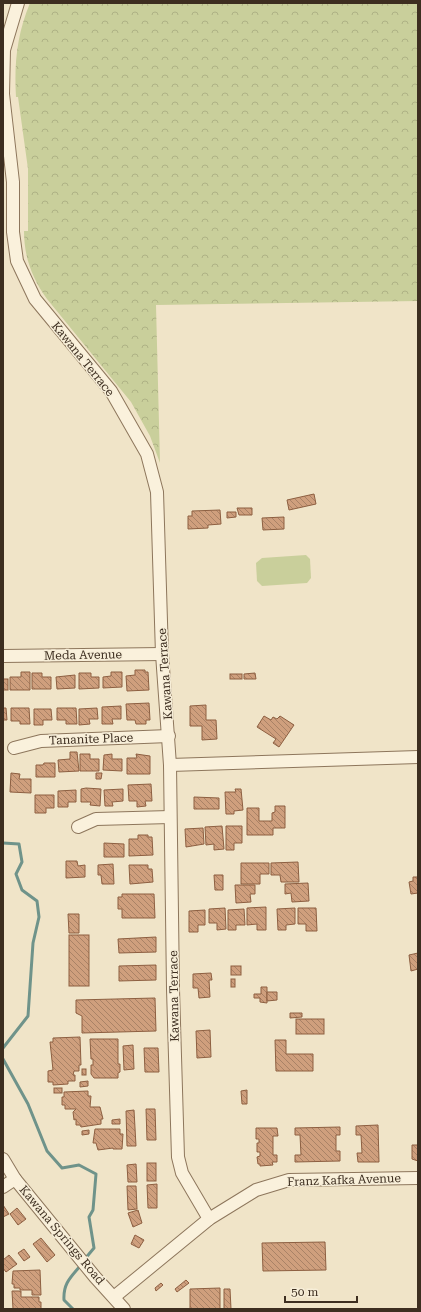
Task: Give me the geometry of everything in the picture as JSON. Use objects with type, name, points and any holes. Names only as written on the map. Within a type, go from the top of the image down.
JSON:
[{"type":"street","name":"Kawana Terrace","points":[[18,3],[4,50],[3,94],[13,182],[13,232],[18,260],[35,299],[111,391],[147,454],[157,492],[162,654],[170,765],[178,1156],[182,1173],[209,1219]]},
{"type":"street","name":"Meda Avenue","points":[[3,656],[162,654]]},
{"type":"street","name":"Tananite Place","points":[[14,748],[41,741],[169,736]]},
{"type":"street","points":[[170,765],[418,757]]},
{"type":"street","points":[[78,827],[96,820],[170,817]]},
{"type":"street","name":"Kawana Springs Road","points":[[3,1159],[15,1179],[95,1277],[124,1309]]},
{"type":"street","name":"Franz Kafka Avenue","points":[[114,1297],[209,1219],[256,1190],[289,1180],[418,1178]]},
{"type":"street","points":[[3,1187],[15,1179]]},
{"type":"green space","points":[[30,3],[418,3],[418,301],[156,305],[160,463],[150,436],[131,402],[47,299],[33,275],[27,258],[24,231],[28,231],[28,169],[18,97],[16,97],[16,61],[19,38]]},
{"type":"green space","points":[[306,555],[310,559],[311,578],[307,583],[262,586],[257,581],[256,563],[262,558]]},
{"type":"building","points":[[314,494],[316,504],[289,510],[287,500]]},
{"type":"building","points":[[237,508],[252,508],[252,515],[239,515]]},
{"type":"building","points":[[220,510],[221,524],[208,525],[208,528],[188,529],[188,516],[192,516],[192,511]]},
{"type":"building","points":[[227,512],[236,512],[236,517],[227,518]]},
{"type":"building","points":[[284,517],[284,529],[263,530],[262,518]]},
{"type":"building","points":[[135,670],[145,670],[145,672],[148,672],[149,690],[127,691],[126,676],[135,675]]},
{"type":"building","points":[[21,672],[30,672],[30,690],[10,690],[10,677],[21,677]]},
{"type":"building","points":[[111,672],[122,672],[122,687],[103,688],[103,677],[111,676]]},
{"type":"building","points":[[32,673],[42,673],[42,677],[51,677],[51,689],[32,689]]},
{"type":"building","points":[[79,673],[91,673],[91,677],[99,677],[99,688],[79,689]]},
{"type":"building","points":[[255,673],[256,679],[244,679],[244,674]]},
{"type":"building","points":[[230,674],[242,674],[242,679],[230,679]]},
{"type":"building","points":[[75,675],[75,688],[57,689],[56,677]]},
{"type":"building","points":[[3,679],[8,679],[8,690],[3,690]]},
{"type":"building","points":[[149,703],[150,720],[146,720],[146,724],[136,724],[135,720],[127,720],[126,704]]},
{"type":"building","points":[[206,705],[206,720],[216,720],[217,739],[202,740],[202,726],[190,726],[190,706]]},
{"type":"building","points":[[121,706],[121,719],[112,719],[113,724],[102,724],[102,707]]},
{"type":"building","points":[[3,708],[6,708],[7,720],[3,720]]},
{"type":"building","points":[[11,708],[29,708],[30,724],[20,724],[20,721],[11,721]]},
{"type":"building","points":[[57,708],[76,708],[77,724],[66,724],[66,720],[57,720]]},
{"type":"building","points":[[97,708],[98,719],[89,719],[90,724],[79,725],[79,709]]},
{"type":"building","points":[[34,709],[51,709],[52,720],[43,720],[43,725],[34,725]]},
{"type":"building","points":[[264,716],[271,720],[273,717],[277,719],[280,716],[294,725],[279,747],[273,743],[276,739],[257,727]]},
{"type":"building","points":[[70,752],[77,752],[79,771],[59,772],[58,760],[70,759]]},
{"type":"building","points":[[80,754],[90,754],[90,759],[99,759],[99,771],[80,771]]},
{"type":"building","points":[[112,754],[112,759],[122,759],[122,771],[103,770],[104,755]]},
{"type":"building","points":[[136,754],[150,756],[150,774],[127,774],[127,758],[137,758]]},
{"type":"building","points":[[44,763],[55,763],[55,777],[36,777],[36,765],[43,765]]},
{"type":"building","points":[[11,773],[20,774],[19,779],[31,779],[31,793],[10,792]]},
{"type":"building","points":[[96,773],[102,773],[101,779],[96,779]]},
{"type":"building","points":[[151,784],[152,801],[145,801],[146,806],[137,807],[137,801],[129,801],[128,785]]},
{"type":"building","points":[[81,789],[101,789],[100,806],[90,805],[91,802],[81,802]]},
{"type":"building","points":[[123,789],[123,801],[112,802],[113,806],[105,806],[104,790]]},
{"type":"building","points":[[235,789],[241,789],[243,810],[234,811],[234,814],[226,814],[225,792],[236,792]]},
{"type":"building","points":[[76,790],[76,802],[68,802],[68,807],[58,807],[58,791]]},
{"type":"building","points":[[35,795],[54,795],[54,808],[46,808],[46,813],[35,813]]},
{"type":"building","points":[[194,797],[219,798],[219,809],[194,809]]},
{"type":"building","points":[[275,806],[285,806],[285,828],[273,828],[273,835],[247,835],[247,808],[259,808],[259,821],[272,821],[272,813],[275,812]]},
{"type":"building","points":[[222,826],[224,849],[214,850],[214,844],[206,845],[205,827]]},
{"type":"building","points":[[226,826],[242,826],[242,843],[234,843],[234,850],[226,850]]},
{"type":"building","points":[[203,828],[204,844],[186,847],[185,829]]},
{"type":"building","points":[[138,835],[148,835],[148,837],[152,837],[153,855],[129,856],[129,839],[138,839]]},
{"type":"building","points":[[104,843],[124,844],[124,857],[104,857]]},
{"type":"building","points":[[66,861],[77,861],[78,866],[85,865],[85,877],[66,878]]},
{"type":"building","points":[[298,862],[299,882],[281,882],[280,875],[271,875],[271,863]]},
{"type":"building","points":[[241,863],[269,863],[269,874],[260,874],[260,884],[241,884]]},
{"type":"building","points":[[113,864],[114,884],[102,884],[101,875],[98,875],[98,865]]},
{"type":"building","points":[[129,865],[148,865],[148,869],[152,869],[153,882],[130,884]]},
{"type":"building","points":[[214,875],[223,875],[223,890],[215,890]]},
{"type":"building","points":[[413,877],[418,877],[418,893],[411,894],[409,882],[413,881]]},
{"type":"building","points":[[308,883],[309,901],[292,902],[291,893],[285,894],[285,884]]},
{"type":"building","points":[[235,885],[255,885],[255,894],[250,894],[251,902],[236,903]]},
{"type":"building","points":[[122,894],[154,894],[155,918],[122,918],[122,909],[118,909],[118,897],[122,897]]},
{"type":"building","points":[[266,907],[266,930],[257,930],[257,924],[247,925],[247,908]]},
{"type":"building","points":[[225,908],[226,929],[217,930],[217,923],[209,923],[209,909]]},
{"type":"building","points":[[295,908],[295,924],[286,925],[286,930],[278,930],[277,909]]},
{"type":"building","points":[[298,908],[316,908],[317,931],[306,931],[306,924],[298,924]]},
{"type":"building","points":[[244,909],[245,925],[236,925],[236,930],[228,930],[228,910]]},
{"type":"building","points":[[205,910],[205,925],[198,925],[198,932],[189,932],[189,911]]},
{"type":"building","points":[[68,914],[79,914],[79,933],[69,933]]},
{"type":"building","points":[[69,935],[89,935],[89,986],[69,986]]},
{"type":"building","points":[[156,937],[156,952],[119,953],[118,939]]},
{"type":"building","points":[[418,953],[418,969],[411,971],[409,955]]},
{"type":"building","points":[[156,965],[156,980],[119,981],[119,966]]},
{"type":"building","points":[[231,966],[241,966],[241,975],[231,975]]},
{"type":"building","points":[[211,973],[212,980],[209,980],[210,997],[199,998],[198,988],[193,988],[193,974]]},
{"type":"building","points":[[231,979],[235,979],[235,987],[231,987]]},
{"type":"building","points":[[261,987],[267,987],[267,1003],[260,1002],[260,998],[254,998],[254,994],[261,994]]},
{"type":"building","points":[[267,992],[277,992],[277,1000],[267,1001]]},
{"type":"building","points":[[155,998],[156,1031],[82,1033],[82,1016],[76,1013],[76,1000]]},
{"type":"building","points":[[290,1013],[302,1013],[302,1017],[290,1018]]},
{"type":"building","points":[[296,1019],[324,1019],[324,1034],[296,1034]]},
{"type":"building","points":[[210,1030],[211,1057],[197,1058],[196,1031]]},
{"type":"building","points":[[80,1037],[81,1065],[79,1065],[79,1071],[74,1071],[73,1075],[75,1075],[75,1081],[68,1081],[68,1084],[53,1085],[53,1082],[48,1082],[48,1071],[53,1070],[50,1042],[53,1042],[53,1038]]},
{"type":"building","points":[[90,1039],[118,1039],[118,1064],[120,1064],[120,1072],[118,1073],[118,1078],[94,1078],[91,1074],[93,1059],[91,1059]]},
{"type":"building","points":[[275,1040],[286,1040],[286,1054],[313,1054],[313,1071],[276,1071]]},
{"type":"building","points":[[133,1045],[134,1069],[124,1070],[123,1046]]},
{"type":"building","points":[[144,1048],[158,1048],[159,1072],[145,1072]]},
{"type":"building","points":[[82,1069],[86,1069],[86,1075],[82,1075]]},
{"type":"building","points":[[88,1081],[88,1086],[80,1087],[80,1082]]},
{"type":"building","points":[[54,1088],[62,1088],[62,1093],[54,1093]]},
{"type":"building","points":[[247,1090],[247,1104],[242,1104],[241,1091]]},
{"type":"building","points":[[88,1091],[88,1096],[91,1096],[90,1107],[100,1107],[103,1119],[101,1119],[101,1124],[81,1127],[80,1125],[76,1125],[76,1119],[74,1120],[73,1112],[76,1109],[65,1109],[65,1105],[62,1105],[62,1097],[64,1097],[64,1092]]},
{"type":"building","points":[[146,1109],[155,1109],[156,1140],[147,1140]]},
{"type":"building","points":[[134,1110],[136,1146],[127,1146],[126,1111]]},
{"type":"building","points":[[120,1119],[120,1124],[112,1124],[112,1120]]},
{"type":"building","points":[[378,1125],[379,1162],[358,1162],[357,1153],[362,1153],[361,1135],[356,1135],[356,1126]]},
{"type":"building","points":[[340,1127],[340,1135],[336,1135],[336,1151],[340,1151],[340,1161],[295,1162],[295,1155],[301,1155],[300,1135],[295,1135],[295,1128]]},
{"type":"building","points":[[256,1128],[277,1128],[278,1136],[273,1136],[273,1155],[277,1155],[277,1162],[272,1162],[273,1165],[260,1166],[260,1164],[258,1164],[257,1157],[260,1156],[260,1152],[257,1152],[257,1143],[259,1143],[259,1139],[256,1139]]},
{"type":"building","points":[[95,1129],[120,1129],[120,1134],[123,1134],[122,1149],[113,1148],[98,1150],[96,1143],[93,1143]]},
{"type":"building","points":[[89,1130],[89,1134],[82,1135],[82,1131]]},
{"type":"building","points":[[412,1145],[418,1145],[418,1161],[412,1159]]},
{"type":"building","points":[[147,1163],[156,1163],[156,1181],[147,1181]]},
{"type":"building","points":[[136,1164],[137,1182],[128,1182],[127,1165]]},
{"type":"building","points":[[157,1184],[157,1208],[148,1208],[147,1185]]},
{"type":"building","points":[[127,1186],[136,1186],[137,1209],[128,1210]]},
{"type":"building","points":[[3,1205],[9,1214],[3,1217]]},
{"type":"building","points":[[17,1208],[26,1219],[18,1225],[10,1214]]},
{"type":"building","points":[[138,1210],[142,1223],[133,1227],[128,1213]]},
{"type":"building","points":[[135,1235],[144,1240],[139,1248],[131,1244]]},
{"type":"building","points":[[41,1238],[55,1255],[47,1262],[33,1244]]},
{"type":"building","points":[[325,1242],[326,1270],[263,1271],[262,1243]]},
{"type":"building","points":[[24,1249],[30,1257],[24,1261],[18,1253]]},
{"type":"building","points":[[9,1255],[17,1264],[6,1272],[3,1268],[3,1260]]},
{"type":"building","points":[[40,1270],[41,1295],[32,1295],[32,1290],[20,1290],[20,1288],[14,1288],[14,1284],[12,1284],[13,1271]]},
{"type":"building","points":[[186,1280],[189,1283],[177,1292],[175,1289]]},
{"type":"building","points":[[161,1283],[163,1285],[156,1291],[155,1288]]},
{"type":"building","points":[[220,1288],[220,1309],[190,1309],[190,1289]]},
{"type":"building","points":[[224,1289],[230,1289],[231,1309],[224,1309]]},
{"type":"building","points":[[12,1291],[21,1291],[21,1297],[39,1297],[41,1309],[13,1309]]},
{"type":"waterway","points":[[3,843],[19,844],[22,862],[16,874],[22,890],[37,901],[39,917],[33,943],[28,1016],[3,1048]]},
{"type":"waterway","points":[[3,1059],[28,1104],[47,1151],[62,1168],[79,1165],[96,1174],[93,1210],[89,1217],[94,1248],[84,1260]]},
{"type":"waterway","points":[[73,1309],[64,1300],[64,1294],[68,1281],[81,1265]]}]
